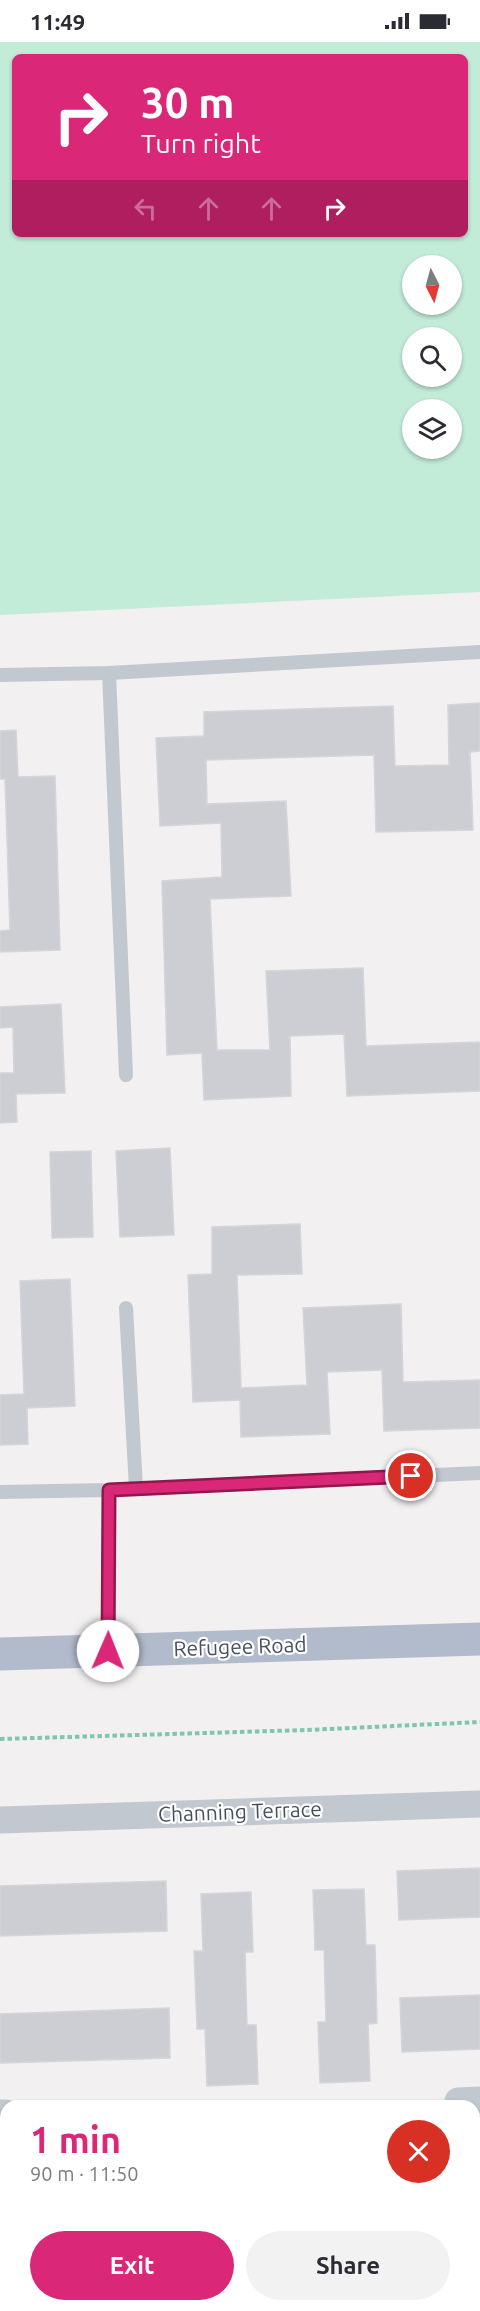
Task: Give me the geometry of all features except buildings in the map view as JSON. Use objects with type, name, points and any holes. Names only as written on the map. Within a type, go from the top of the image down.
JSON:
[{"type":"main road","name":"Refugee Road","points":[[0,1654],[480,1640]]},
{"type":"street","name":"Channing Terrace","points":[[0,1820],[480,1804]]},
{"type":"lane","points":[[0,675],[108,673],[480,652]]},
{"type":"lane","points":[[108,673],[126,1075]]},
{"type":"lane","points":[[126,1308],[136,1488]]},
{"type":"lane","points":[[0,1492],[109,1490],[480,1473]]},
{"type":"lane","points":[[108,1651],[109,1490]]},
{"type":"path","points":[[0,1738],[295,1730],[480,1722]]},
{"type":"green space","points":[[0,42],[480,42],[480,592],[0,615]]},
{"type":"route","points":[[108,1651],[109,1490],[411,1476]]}]
